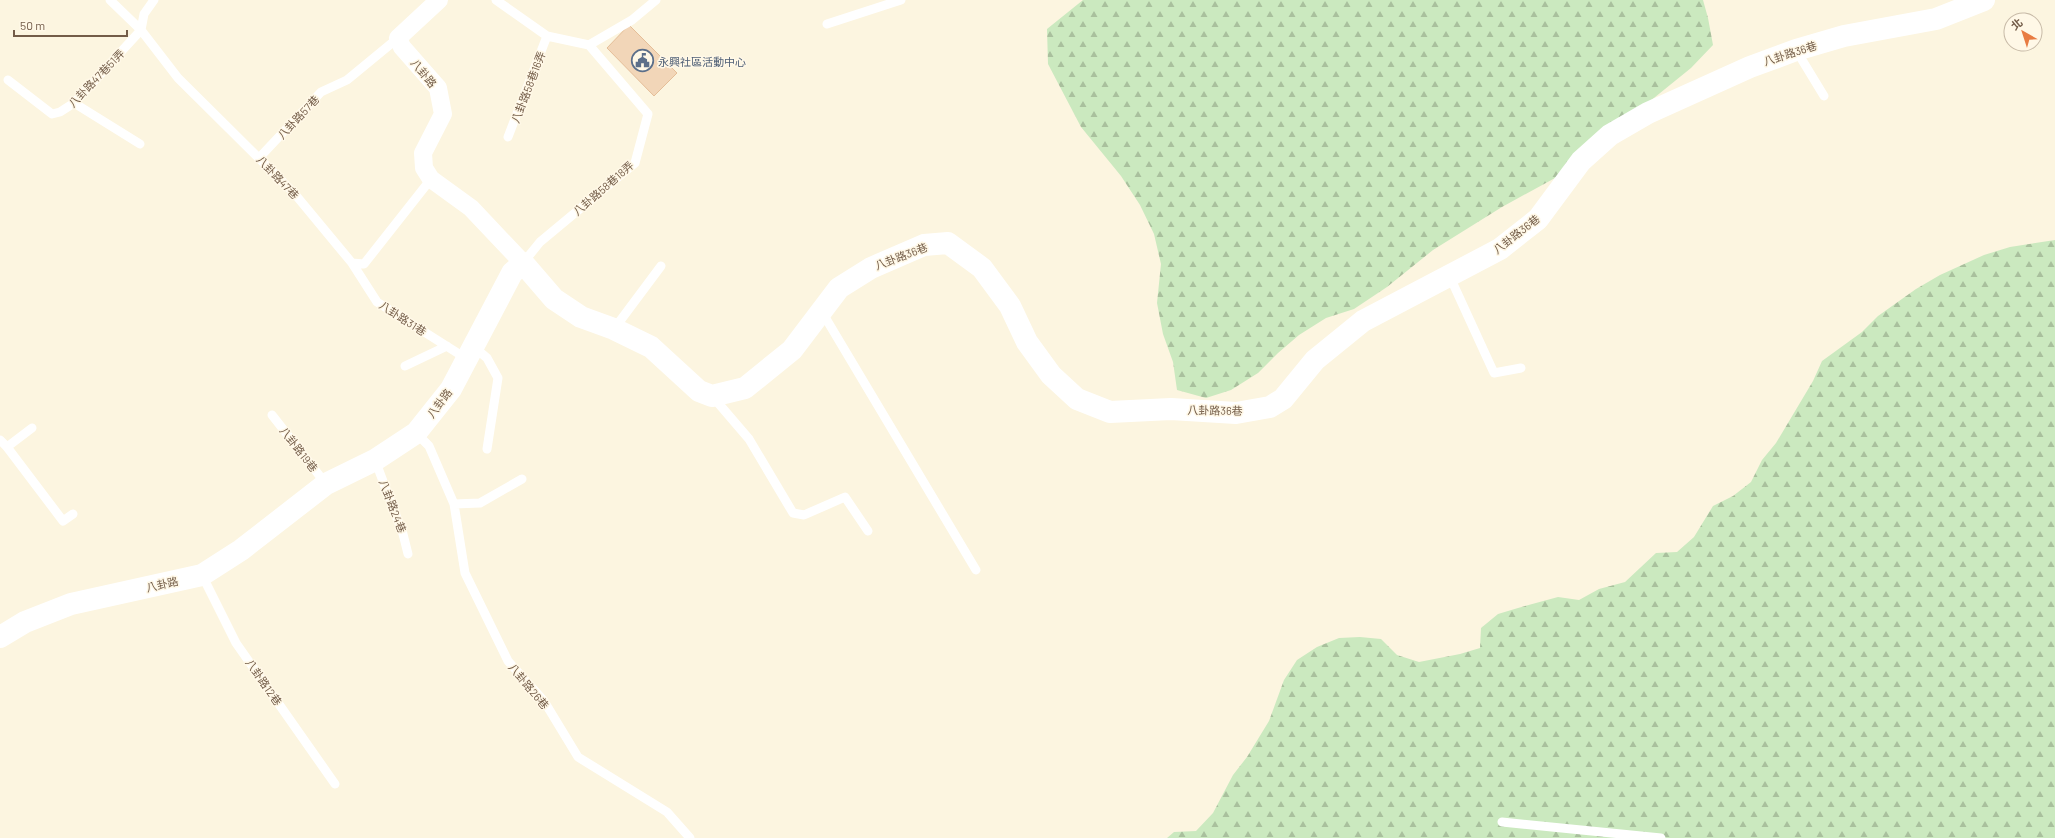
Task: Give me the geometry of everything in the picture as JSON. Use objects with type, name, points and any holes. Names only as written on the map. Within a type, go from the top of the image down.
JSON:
[{"type":"street","points":[[398,38],[439,0]]},
{"type":"street","name":"八卦路36巷","points":[[712,396],[745,388],[792,350],[839,288],[871,268],[924,245],[948,243],[982,268],[1010,306],[1031,348],[1051,375],[1077,399],[1110,412],[1170,409],[1236,413],[1270,407],[1283,399],[1316,360],[1364,321],[1500,249],[1538,219],[1580,162],[1610,135],[1648,113],[1750,67],[1796,50],[1844,36],[1936,20],[1984,0]]},
{"type":"street","name":"八卦路","points":[[398,38],[402,47],[438,88],[443,114],[423,153],[424,168],[431,179]]},
{"type":"street","points":[[431,179],[471,208],[523,263],[554,299],[581,317],[614,329],[651,346],[699,391],[712,396]]},
{"type":"street","name":"八卦路","points":[[0,637],[25,622],[71,604],[202,575],[241,550],[326,484],[375,460],[416,433],[451,389],[512,273],[523,263]]},
{"type":"lane","name":"八卦路47巷","points":[[110,0],[141,30],[178,78],[294,193],[352,263]]},
{"type":"lane","points":[[141,30],[144,14],[154,0]]},
{"type":"lane","points":[[496,0],[547,36],[589,45],[632,20],[656,0]]},
{"type":"lane","points":[[827,24],[901,0]]},
{"type":"lane","name":"八卦路47巷51弄","points":[[8,80],[52,114],[60,112],[74,103],[141,30]]},
{"type":"lane","name":"八卦路58巷16弄","points":[[508,137],[547,36]]},
{"type":"lane","name":"八卦路57巷","points":[[259,158],[321,92],[347,80],[398,38]]},
{"type":"lane","name":"八卦路58巷18弄","points":[[523,263],[540,242],[635,162],[648,114],[589,45]]},
{"type":"lane","points":[[1796,50],[1824,96]]},
{"type":"lane","points":[[74,103],[140,144]]},
{"type":"lane","points":[[352,263],[364,264],[431,179]]},
{"type":"lane","name":"八卦路31巷","points":[[352,263],[377,302],[447,346],[487,358],[498,378],[487,449]]},
{"type":"lane","points":[[614,329],[661,266]]},
{"type":"lane","points":[[1450,276],[1494,373],[1521,368]]},
{"type":"lane","points":[[821,311],[976,570]]},
{"type":"lane","points":[[404,366],[447,346]]},
{"type":"lane","points":[[712,396],[749,439],[793,513],[804,515],[845,497],[868,531]]},
{"type":"lane","name":"八卦路19巷","points":[[272,415],[326,484]]},
{"type":"lane","points":[[7,447],[32,428]]},
{"type":"lane","name":"八卦路26巷","points":[[416,433],[429,446],[454,504],[466,573],[508,661],[544,701],[578,757],[667,812],[690,838]]},
{"type":"lane","points":[[0,440],[7,447],[63,521],[73,514]]},
{"type":"lane","name":"八卦路24巷","points":[[375,460],[404,534],[408,554]]},
{"type":"lane","points":[[454,504],[480,503],[522,480]]},
{"type":"lane","name":"八卦路12巷","points":[[202,575],[236,644],[335,784]]},
{"type":"lane","points":[[1502,822],[1644,835],[1661,838]]},
{"type":"green space","points":[[1083,0],[1703,0],[1713,45],[1691,68],[1555,178],[1502,207],[1433,250],[1387,287],[1354,309],[1326,318],[1299,335],[1258,373],[1231,390],[1206,398],[1177,390],[1173,362],[1163,334],[1157,303],[1161,264],[1154,234],[1140,205],[1121,176],[1081,127],[1048,64],[1047,29]]},
{"type":"green space","points":[[2055,240],[2055,838],[1167,838],[1174,832],[1196,831],[1213,813],[1233,775],[1247,757],[1269,721],[1284,680],[1297,660],[1317,647],[1339,638],[1360,637],[1381,639],[1397,655],[1419,662],[1460,654],[1480,648],[1481,628],[1498,614],[1558,597],[1579,600],[1599,589],[1625,582],[1656,553],[1677,552],[1694,537],[1713,506],[1733,496],[1751,482],[1762,460],[1776,443],[1813,381],[1822,361],[1862,332],[1878,316],[1916,289],[1940,275],[1984,255],[2010,247]]},
{"type":"building","name":"永興社區活動中心","points":[[629,25],[677,73],[654,96],[607,48]]},
{"type":"place","name":"永興社區活動中心","points":[[642,61]]}]
